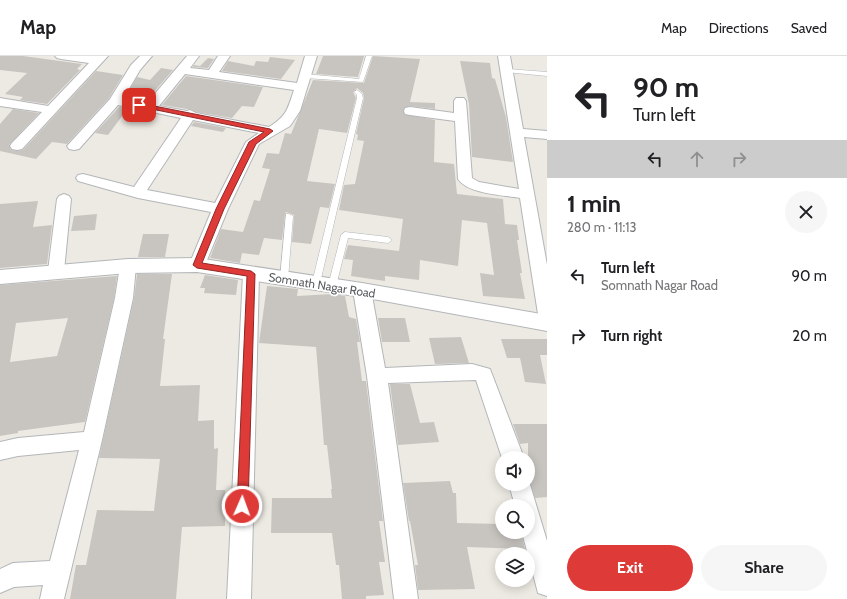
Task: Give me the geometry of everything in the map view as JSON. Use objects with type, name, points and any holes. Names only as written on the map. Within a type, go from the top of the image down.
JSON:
[{"type":"street","points":[[61,56],[99,58]]},
{"type":"street","points":[[74,146],[115,100],[135,68],[146,56]]},
{"type":"street","points":[[151,107],[193,56]]},
{"type":"street","points":[[212,74],[224,56]]},
{"type":"street","points":[[197,265],[220,209],[253,142],[284,123],[294,111],[311,56]]},
{"type":"street","points":[[504,56],[547,314]]},
{"type":"street","points":[[17,146],[99,58]]},
{"type":"street","points":[[182,70],[303,82]]},
{"type":"street","points":[[115,100],[270,131]]},
{"type":"street","points":[[460,101],[465,179],[469,183],[476,186],[528,195]]},
{"type":"street","points":[[0,102],[50,110]]},
{"type":"street","points":[[410,111],[461,118]]},
{"type":"street","points":[[138,193],[190,114]]},
{"type":"street","points":[[518,133],[547,135]]},
{"type":"street","points":[[83,178],[138,193],[220,209]]},
{"type":"street","points":[[56,271],[64,199]]},
{"type":"street","name":"Somnath Nagar Road","points":[[0,277],[128,266],[197,265],[362,290],[547,323]]},
{"type":"street","points":[[52,599],[92,440],[124,298],[128,266]]},
{"type":"street","points":[[239,599],[251,274]]},
{"type":"street","points":[[362,290],[377,376],[406,599]]},
{"type":"street","points":[[377,376],[472,372],[483,374],[510,451]]},
{"type":"street","points":[[0,450],[92,440]]},
{"type":"street","points":[[535,539],[547,584]]},
{"type":"street","points":[[0,581],[13,575],[59,572]]},
{"type":"lane","points":[[303,82],[361,81],[369,56]]},
{"type":"lane","points":[[507,71],[547,74]]},
{"type":"lane","points":[[324,285],[360,98],[357,92]]},
{"type":"lane","points":[[284,279],[289,216]]},
{"type":"lane","points":[[324,285],[345,235],[388,240]]},
{"type":"building","points":[[0,56],[23,56],[82,64],[77,69],[80,70],[47,104],[20,100],[23,97],[5,94],[27,73],[0,70]]},
{"type":"building","points":[[323,56],[364,56],[358,77],[316,74]]},
{"type":"building","points":[[373,56],[420,59],[410,102],[435,103],[435,109],[410,106],[404,108],[404,114],[435,120],[434,162],[454,164],[457,194],[503,199],[505,224],[517,225],[519,240],[517,240],[522,273],[520,273],[525,299],[483,296],[480,273],[494,275],[487,223],[462,220],[458,266],[420,260],[419,280],[385,276],[385,281],[351,276],[353,260],[344,259],[348,245],[399,251],[403,219],[339,210],[344,185],[355,184],[364,141],[357,140],[358,135],[356,134],[364,98],[363,93],[357,88],[353,92],[356,98],[347,133],[319,129],[307,181],[335,184],[329,208],[320,207],[311,244],[292,242],[294,215],[286,212],[282,240],[264,238],[259,255],[242,253],[240,263],[210,258],[221,229],[243,232],[254,200],[260,201],[270,169],[262,168],[267,153],[279,154],[285,133],[291,134],[313,80],[364,83]]},
{"type":"building","points":[[270,57],[295,60],[281,79],[222,71],[228,61],[254,66],[256,61],[268,62]]},
{"type":"building","points":[[208,58],[214,59],[208,68],[193,67],[194,65],[200,66]]},
{"type":"building","points":[[460,61],[490,63],[492,78],[495,79],[506,117],[513,162],[472,157],[469,104]]},
{"type":"building","points":[[161,68],[173,70],[146,101],[125,98],[137,77],[150,80]]},
{"type":"building","points":[[96,71],[123,75],[109,98],[67,144],[52,142],[36,159],[0,151],[0,124],[13,109],[39,113],[9,145],[11,150],[23,150]]},
{"type":"building","points":[[186,76],[263,87],[254,107],[242,106],[232,118],[196,112],[191,109],[162,105]]},
{"type":"building","points":[[119,107],[128,108],[108,135],[95,133]]},
{"type":"building","points":[[194,122],[226,128],[223,132],[191,126]]},
{"type":"building","points":[[38,201],[33,227],[52,225],[47,264],[0,268],[0,204]]},
{"type":"building","points":[[97,214],[95,230],[71,231],[74,216]]},
{"type":"building","points":[[143,234],[169,234],[165,257],[138,257]]},
{"type":"building","points":[[137,274],[172,274],[163,339],[165,339],[160,386],[200,385],[198,421],[214,420],[214,449],[218,448],[216,490],[225,490],[225,526],[182,527],[176,599],[70,599],[76,565],[86,565],[97,510],[154,511],[160,459],[99,458],[134,298]]},
{"type":"building","points":[[205,275],[238,280],[236,295],[204,293],[205,288],[200,288]]},
{"type":"building","points":[[117,276],[114,298],[85,422],[18,431],[18,433],[0,436],[0,285]],"holes":[[[68,318],[57,356],[10,362],[16,323]]]},
{"type":"building","points":[[267,286],[298,289],[297,296],[333,294],[345,296],[349,317],[356,319],[360,342],[357,342],[362,381],[366,381],[383,521],[379,521],[385,562],[379,562],[384,595],[366,596],[366,599],[342,599],[339,565],[336,565],[332,533],[271,533],[272,498],[332,498],[332,489],[327,445],[324,445],[316,347],[259,343]]},
{"type":"building","points":[[378,318],[405,318],[410,342],[382,342]]},
{"type":"building","points":[[461,337],[469,363],[435,364],[429,338]]},
{"type":"building","points":[[501,339],[547,339],[547,355],[540,355],[546,384],[525,382],[520,358],[507,358]]},
{"type":"building","points":[[390,384],[410,384],[420,423],[434,422],[439,442],[398,445]]},
{"type":"building","points":[[513,424],[547,424],[547,497],[535,498],[533,491],[535,491],[535,451],[528,451],[528,443],[520,444]]},
{"type":"building","points":[[450,481],[453,493],[456,493],[457,523],[495,524],[495,539],[523,539],[525,547],[467,547],[475,589],[418,590],[415,565],[418,565],[403,483]]},
{"type":"route","points":[[139,105],[270,131],[253,142],[220,209],[197,265],[251,274],[242,506]]}]
